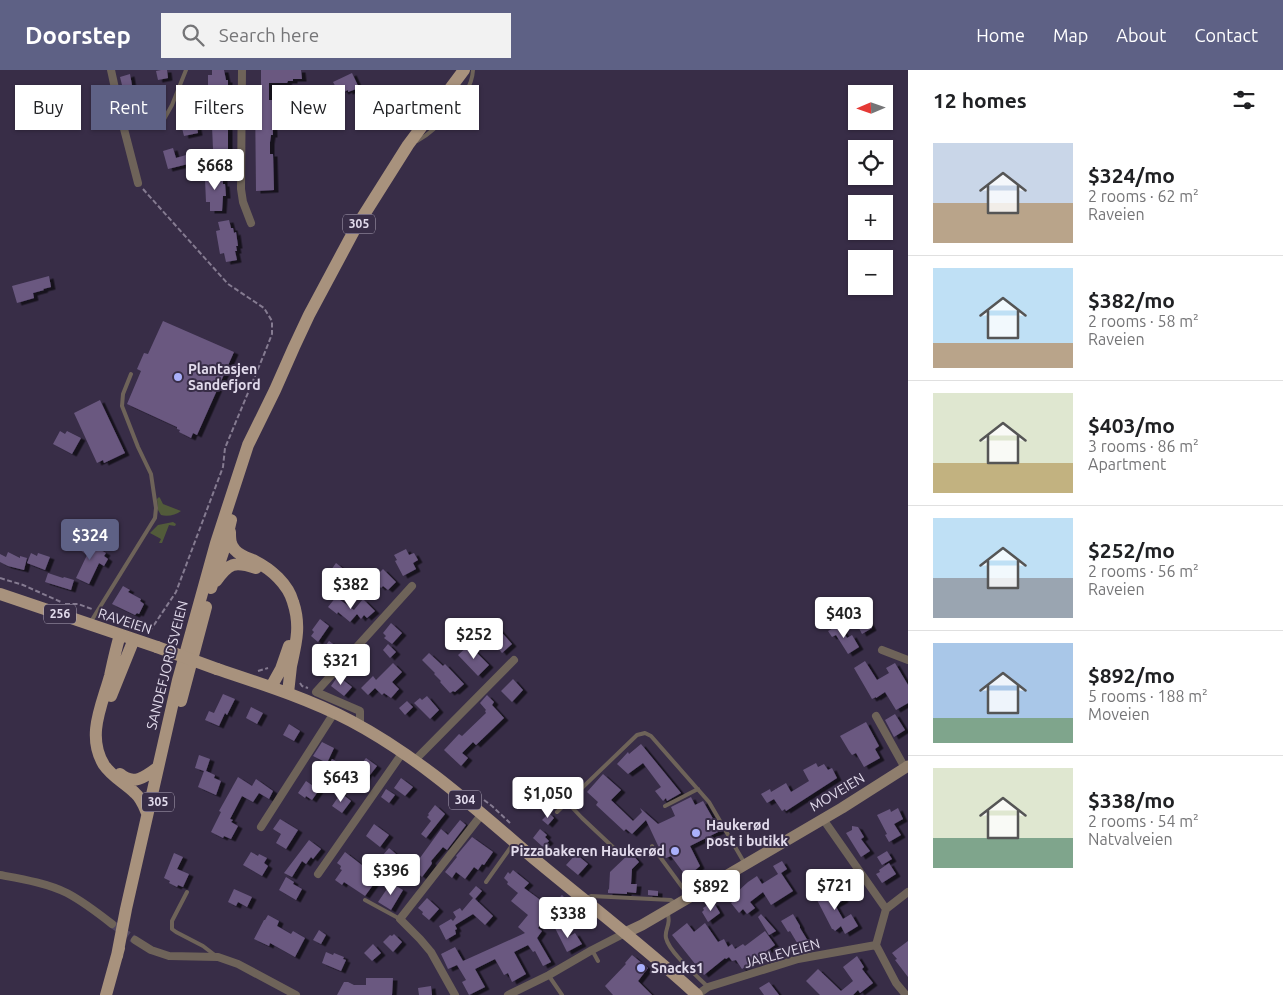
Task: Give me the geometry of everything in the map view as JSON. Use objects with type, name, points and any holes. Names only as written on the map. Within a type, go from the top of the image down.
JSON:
[{"type":"main road","name":"SANDEFJORDSVEIEN","points":[[117,956],[147,812],[180,671],[216,543],[248,445],[324,285],[355,230],[408,145],[464,70]]},
{"type":"main road","name":"SANDEFJORDSVEIEN","points":[[106,995],[132,910],[181,702],[211,590],[230,524],[275,390]]},
{"type":"main road","name":"305","points":[[230,524],[230,542],[233,549],[268,569],[284,584],[293,602],[298,620],[298,632],[288,693]]},
{"type":"main road","name":"305","points":[[211,590],[224,570],[230,565],[240,564],[265,574],[278,586],[286,599],[292,626],[291,638],[281,669],[271,687]]},
{"type":"main road","name":"RAVEIEN","points":[[0,594],[88,625],[120,630],[156,647],[271,687]]},
{"type":"main road","name":"305","points":[[120,630],[110,675],[96,723],[96,742],[104,764],[113,775],[136,794],[147,812]]},
{"type":"main road","name":"305","points":[[140,638],[111,696],[103,723],[101,741],[104,753],[110,763],[123,776],[133,781],[142,778],[157,768]]},
{"type":"main road","points":[[271,687],[288,693]]},
{"type":"main road","name":"304","points":[[288,693],[360,726],[403,752],[452,789],[583,900],[701,992]]},
{"type":"street","points":[[111,70],[114,85]]},
{"type":"street","points":[[242,70],[241,189],[243,202],[251,223]]},
{"type":"street","points":[[124,130],[138,183]]},
{"type":"street","points":[[360,726],[360,711],[316,692],[412,586]]},
{"type":"street","points":[[882,650],[908,660]]},
{"type":"street","points":[[414,760],[514,660]]},
{"type":"street","points":[[261,827],[334,713]]},
{"type":"street","points":[[876,716],[906,767]]},
{"type":"street","points":[[318,874],[403,752]]},
{"type":"street","name":"MOVEIEN","points":[[625,933],[823,819],[906,767]]},
{"type":"street","points":[[455,995],[420,938],[400,919],[482,814]]},
{"type":"street","points":[[823,819],[886,909]]},
{"type":"street","points":[[0,875],[41,883],[66,892],[92,908],[112,924]]},
{"type":"street","points":[[906,995],[896,983],[876,945],[886,909],[908,892]]},
{"type":"street","points":[[508,995],[549,975],[625,933]]},
{"type":"street","points":[[134,940],[150,950],[169,956],[218,957],[238,964],[296,995]]},
{"type":"street","name":"JARLEVEIEN","points":[[701,992],[798,959],[876,945]]},
{"type":"lane","points":[[166,115],[186,70]]},
{"type":"lane","points":[[408,145],[433,130],[464,96],[471,84],[473,70]]},
{"type":"lane","points":[[88,625],[155,518],[156,508],[151,474],[122,406],[123,394],[131,374]]},
{"type":"lane","points":[[557,812],[637,736],[645,733],[651,736],[709,802],[745,865]]},
{"type":"lane","points":[[665,806],[698,789]]},
{"type":"lane","points":[[568,802],[582,818],[615,848]]},
{"type":"lane","points":[[486,882],[514,842]]},
{"type":"lane","points":[[652,846],[689,897]]},
{"type":"lane","points":[[187,892],[172,920],[172,929],[203,946],[218,957]]},
{"type":"lane","points":[[583,900],[591,896],[671,900],[670,920],[665,935],[671,949],[701,992]]},
{"type":"lane","points":[[365,900],[400,919]]},
{"type":"lane","points":[[592,950],[598,961]]},
{"type":"lane","points":[[549,975],[562,995]]},
{"type":"path","points":[[138,183],[228,284],[264,308],[272,322],[272,334],[266,352],[225,448],[222,467],[176,592],[140,638]]},
{"type":"path","points":[[0,578],[64,604],[78,604],[115,618],[120,630]]},
{"type":"path","points":[[299,682],[302,686],[316,692]]},
{"type":"green space","points":[[159,497],[163,504],[181,511],[177,514],[161,515],[158,510],[157,499]]},
{"type":"green space","points":[[173,522],[176,524],[175,526],[169,525],[162,543],[159,543],[161,539],[150,533],[158,525]]},
{"type":"building","points":[[167,70],[168,78],[158,80],[156,71]]},
{"type":"building","points":[[212,70],[224,70],[228,85],[208,85],[208,75],[212,75]]},
{"type":"building","points":[[261,70],[301,70],[302,79],[293,79],[293,81],[288,81],[287,83],[269,83],[269,100],[272,100],[273,135],[271,135],[270,154],[273,154],[274,190],[256,191],[255,130],[262,130]]},
{"type":"building","points":[[352,73],[358,85],[355,85],[355,89],[348,92],[348,90],[345,92],[345,85],[335,85],[333,82]]},
{"type":"building","points":[[130,74],[132,85],[122,85],[120,77]]},
{"type":"building","points":[[182,130],[198,130],[198,133],[184,136]]},
{"type":"building","points":[[212,130],[228,130],[227,158],[215,158],[215,149],[213,149]]},
{"type":"building","points":[[173,148],[176,158],[186,155],[188,164],[168,169],[163,151]]},
{"type":"building","points":[[213,170],[221,170],[221,178],[223,178],[223,184],[225,184],[226,196],[223,196],[222,211],[210,211],[210,202],[206,202],[205,179],[209,179],[209,174],[213,173]]},
{"type":"building","points":[[229,220],[231,228],[233,228],[234,233],[236,232],[238,246],[236,246],[237,251],[235,251],[237,260],[226,262],[224,253],[220,254],[216,231],[220,230],[218,222]]},
{"type":"building","points":[[49,276],[51,287],[33,293],[34,298],[17,303],[12,286]]},
{"type":"building","points":[[163,321],[234,352],[197,435],[193,433],[191,438],[179,432],[180,430],[177,427],[127,404],[141,371],[137,369],[144,353],[148,354]]},
{"type":"building","points":[[100,400],[125,453],[104,463],[103,460],[97,463],[74,413]]},
{"type":"building","points":[[60,431],[65,434],[67,431],[81,438],[72,454],[53,444]]},
{"type":"building","points":[[80,539],[106,553],[104,556],[108,559],[104,566],[99,563],[89,584],[76,578],[87,555],[77,548]]},
{"type":"building","points":[[406,549],[409,555],[414,553],[418,560],[413,563],[416,569],[403,576],[394,555]]},
{"type":"building","points":[[8,552],[20,558],[20,556],[27,558],[24,570],[0,562],[0,554],[6,557]]},
{"type":"building","points":[[31,553],[37,556],[38,553],[50,557],[45,570],[27,563]]},
{"type":"building","points":[[336,563],[351,575],[341,589],[324,575]]},
{"type":"building","points":[[383,569],[396,582],[388,590],[383,586],[381,588],[376,583],[370,590],[363,583],[369,576],[373,579]]},
{"type":"building","points":[[48,573],[74,580],[71,590],[45,582]]},
{"type":"building","points":[[123,586],[130,590],[128,592],[141,599],[140,601],[144,604],[139,614],[135,615],[112,604]]},
{"type":"building","points":[[336,597],[354,610],[363,599],[375,611],[367,618],[364,615],[361,619],[357,614],[350,622],[338,612],[337,614],[328,607]]},
{"type":"building","points":[[867,618],[872,628],[862,634],[857,624]]},
{"type":"building","points":[[320,619],[329,626],[318,642],[311,636],[314,632],[312,630]]},
{"type":"building","points":[[391,623],[402,633],[392,644],[384,638],[386,636],[383,633]]},
{"type":"building","points":[[839,625],[847,638],[852,635],[859,647],[848,654],[836,635],[832,637],[828,631]]},
{"type":"building","points":[[497,627],[512,644],[502,653],[488,635]]},
{"type":"building","points":[[329,641],[340,649],[332,659],[321,651]]},
{"type":"building","points":[[388,644],[396,652],[390,658],[383,650]]},
{"type":"building","points":[[469,645],[489,665],[478,676],[458,655]]},
{"type":"building","points":[[429,653],[443,666],[445,664],[464,684],[455,692],[450,693],[435,673],[422,660]]},
{"type":"building","points":[[865,661],[877,680],[889,673],[886,668],[895,663],[908,685],[908,703],[896,710],[885,692],[872,699],[854,668]]},
{"type":"building","points":[[393,663],[402,672],[392,682],[399,689],[391,698],[384,693],[382,695],[375,688],[368,695],[361,688],[373,676],[376,680]]},
{"type":"building","points":[[338,676],[352,687],[344,696],[331,686]]},
{"type":"building","points":[[513,679],[523,690],[512,702],[501,691]]},
{"type":"building","points":[[223,694],[235,699],[219,726],[205,720],[209,711],[214,713]]},
{"type":"building","points":[[487,695],[494,702],[492,705],[504,718],[476,745],[473,742],[462,753],[468,758],[461,766],[444,750],[459,734],[462,736],[486,713],[486,710],[480,703]]},
{"type":"building","points":[[427,696],[439,710],[430,719],[414,703],[420,698],[422,700]]},
{"type":"building","points":[[407,701],[413,707],[405,715],[399,708]]},
{"type":"building","points":[[251,707],[263,713],[257,724],[246,718]]},
{"type":"building","points":[[895,714],[905,730],[894,737],[885,720]]},
{"type":"building","points":[[866,722],[879,746],[875,749],[880,758],[864,767],[856,753],[852,755],[840,736]]},
{"type":"building","points":[[289,724],[300,731],[294,741],[283,735]]},
{"type":"building","points":[[322,742],[334,748],[327,763],[313,756]]},
{"type":"building","points":[[641,744],[681,793],[667,801],[666,798],[663,801],[655,791],[661,787],[643,763],[628,774],[617,764],[628,752],[629,754]]},
{"type":"building","points":[[199,755],[210,759],[206,771],[215,775],[214,778],[221,781],[216,795],[198,787],[204,771],[195,768]]},
{"type":"building","points":[[366,758],[377,766],[370,775],[368,773],[361,786],[351,779],[340,794],[334,790],[343,778],[327,768],[332,759],[356,771]]},
{"type":"building","points":[[816,763],[818,767],[824,764],[828,770],[832,768],[837,778],[786,811],[785,809],[782,811],[774,799],[767,803],[761,794],[770,789],[771,792],[786,783],[791,792],[809,781],[803,770]]},
{"type":"building","points":[[603,774],[621,790],[611,800],[633,821],[642,812],[640,808],[658,824],[675,816],[671,807],[691,797],[695,805],[703,801],[720,831],[690,846],[700,866],[693,872],[695,875],[688,879],[671,856],[666,858],[661,852],[646,820],[632,834],[626,829],[624,831],[596,805],[598,802],[587,792]]},
{"type":"building","points":[[238,777],[252,786],[256,779],[273,791],[269,799],[259,793],[253,802],[242,796],[230,819],[233,820],[231,822],[238,826],[231,839],[224,836],[223,838],[211,832],[221,812],[219,811]]},
{"type":"building","points":[[401,778],[413,787],[405,796],[394,788]]},
{"type":"building","points":[[306,781],[319,790],[312,800],[298,793]]},
{"type":"building","points":[[386,789],[395,795],[389,803],[381,797]]},
{"type":"building","points":[[341,793],[351,801],[342,813],[332,806]]},
{"type":"building","points":[[435,805],[445,814],[426,838],[421,834],[431,821],[427,817]]},
{"type":"building","points":[[898,808],[903,819],[894,824],[901,835],[889,842],[877,815],[890,809],[891,812]]},
{"type":"building","points":[[549,813],[554,818],[548,825],[542,820]]},
{"type":"building","points":[[280,819],[298,830],[286,849],[276,843],[281,834],[273,829]]},
{"type":"building","points":[[460,820],[466,825],[447,850],[443,847],[431,861],[431,865],[422,877],[409,866],[400,878],[396,875],[408,855],[417,862],[441,829],[448,835]]},
{"type":"building","points":[[374,824],[389,835],[380,847],[366,836]]},
{"type":"building","points":[[852,826],[858,827],[864,837],[861,839],[870,851],[861,857],[846,833],[852,830]]},
{"type":"building","points":[[540,829],[547,835],[545,837],[549,841],[543,847],[533,838]]},
{"type":"building","points":[[472,837],[493,852],[484,865],[482,864],[478,870],[474,867],[465,879],[456,872],[452,878],[445,872]]},
{"type":"building","points":[[309,840],[321,849],[306,864],[302,861],[292,877],[284,873]]},
{"type":"building","points":[[389,848],[396,854],[391,861],[383,855]]},
{"type":"building","points":[[887,851],[892,859],[882,865],[877,857]]},
{"type":"building","points":[[251,852],[267,858],[264,863],[268,866],[262,876],[243,865]]},
{"type":"building","points":[[345,852],[367,869],[374,861],[381,867],[378,872],[381,874],[365,896],[344,882],[342,885],[335,880],[342,870],[340,869],[341,866],[337,863]]},
{"type":"building","points":[[174,853],[183,857],[177,869],[189,874],[183,887],[178,885],[177,887],[164,878]]},
{"type":"building","points":[[630,853],[639,862],[632,869],[631,884],[637,884],[636,893],[608,893],[610,872]]},
{"type":"building","points":[[576,854],[588,864],[578,875],[566,865]]},
{"type":"building","points":[[782,861],[787,869],[781,873],[793,891],[771,905],[763,892],[750,902],[755,908],[747,914],[743,909],[739,913],[731,903],[738,897],[735,894],[757,876],[762,884],[778,874],[773,866]]},
{"type":"building","points":[[889,863],[896,874],[882,883],[876,874]]},
{"type":"building","points":[[513,870],[529,883],[524,888],[550,907],[562,895],[572,905],[559,918],[551,911],[538,928],[542,931],[537,938],[551,962],[543,966],[535,951],[533,952],[528,945],[514,952],[526,974],[512,982],[508,973],[504,975],[495,959],[475,969],[485,987],[469,995],[462,982],[466,980],[457,965],[448,969],[441,954],[455,947],[463,961],[525,933],[518,927],[528,915],[511,901],[518,893],[507,884],[508,882],[504,878],[508,872],[510,874]]},
{"type":"building","points":[[286,877],[302,889],[296,900],[279,890]]},
{"type":"building","points":[[391,883],[403,890],[391,910],[378,902]]},
{"type":"building","points":[[476,886],[482,891],[475,899],[493,916],[485,925],[473,914],[455,925],[457,929],[455,930],[456,934],[446,940],[439,926],[451,919],[453,921],[456,917],[453,912],[460,908],[462,911],[473,898],[469,894]]},
{"type":"building","points":[[830,888],[832,891],[837,888],[844,900],[835,905],[843,919],[851,914],[858,926],[845,934],[841,926],[835,931],[832,929],[816,898],[818,897],[817,895]]},
{"type":"building","points":[[234,889],[252,897],[247,907],[238,902],[236,906],[228,902]]},
{"type":"building","points":[[648,890],[658,891],[658,896],[648,895]]},
{"type":"building","points":[[427,898],[439,909],[429,920],[418,908]]},
{"type":"building","points":[[714,903],[720,913],[708,922],[702,912],[703,908]]},
{"type":"building","points":[[761,914],[776,931],[769,935],[758,917]]},
{"type":"building","points":[[793,914],[811,946],[802,951],[790,931],[788,932],[781,921]]},
{"type":"building","points":[[268,915],[279,921],[277,926],[291,934],[293,931],[305,938],[295,957],[270,943],[269,946],[254,939]]},
{"type":"building","points":[[559,922],[568,937],[575,933],[582,944],[567,952],[554,926]]},
{"type":"building","points":[[687,923],[694,932],[705,923],[718,942],[724,939],[728,947],[732,944],[735,949],[743,944],[745,946],[765,931],[775,945],[742,969],[736,960],[732,961],[729,957],[725,958],[704,975],[672,935]]},
{"type":"building","points":[[319,930],[326,935],[321,944],[313,940]]},
{"type":"building","points":[[394,934],[402,942],[393,952],[383,942],[390,935]]},
{"type":"building","points":[[908,941],[908,977],[892,953]]},
{"type":"building","points":[[373,944],[381,953],[372,961],[364,953]]},
{"type":"building","points":[[326,952],[344,957],[343,959],[346,960],[341,971],[322,963]]},
{"type":"building","points":[[632,955],[648,968],[638,981],[652,995],[613,995],[605,986]]},
{"type":"building","points":[[857,956],[864,967],[862,969],[873,983],[860,993],[858,990],[853,995],[820,995],[806,981],[818,969],[841,991],[853,981],[843,967]]},
{"type":"building","points":[[366,978],[393,978],[392,995],[337,995],[344,982],[354,985],[366,985]]},
{"type":"building","points":[[769,982],[779,995],[764,995],[759,988]]},
{"type":"building","points":[[431,986],[432,995],[419,995],[418,988]]},
{"type":"tunnel","points":[[112,924],[135,940]]},
{"type":"place","name":"Plantasjen Sandefjord","points":[[178,377]]},
{"type":"place","name":"Haukerød post i butikk","points":[[696,833]]},
{"type":"place","name":"Pizzabakeren Haukerød","points":[[675,851]]},
{"type":"place","name":"Snacks1","points":[[641,968]]}]
